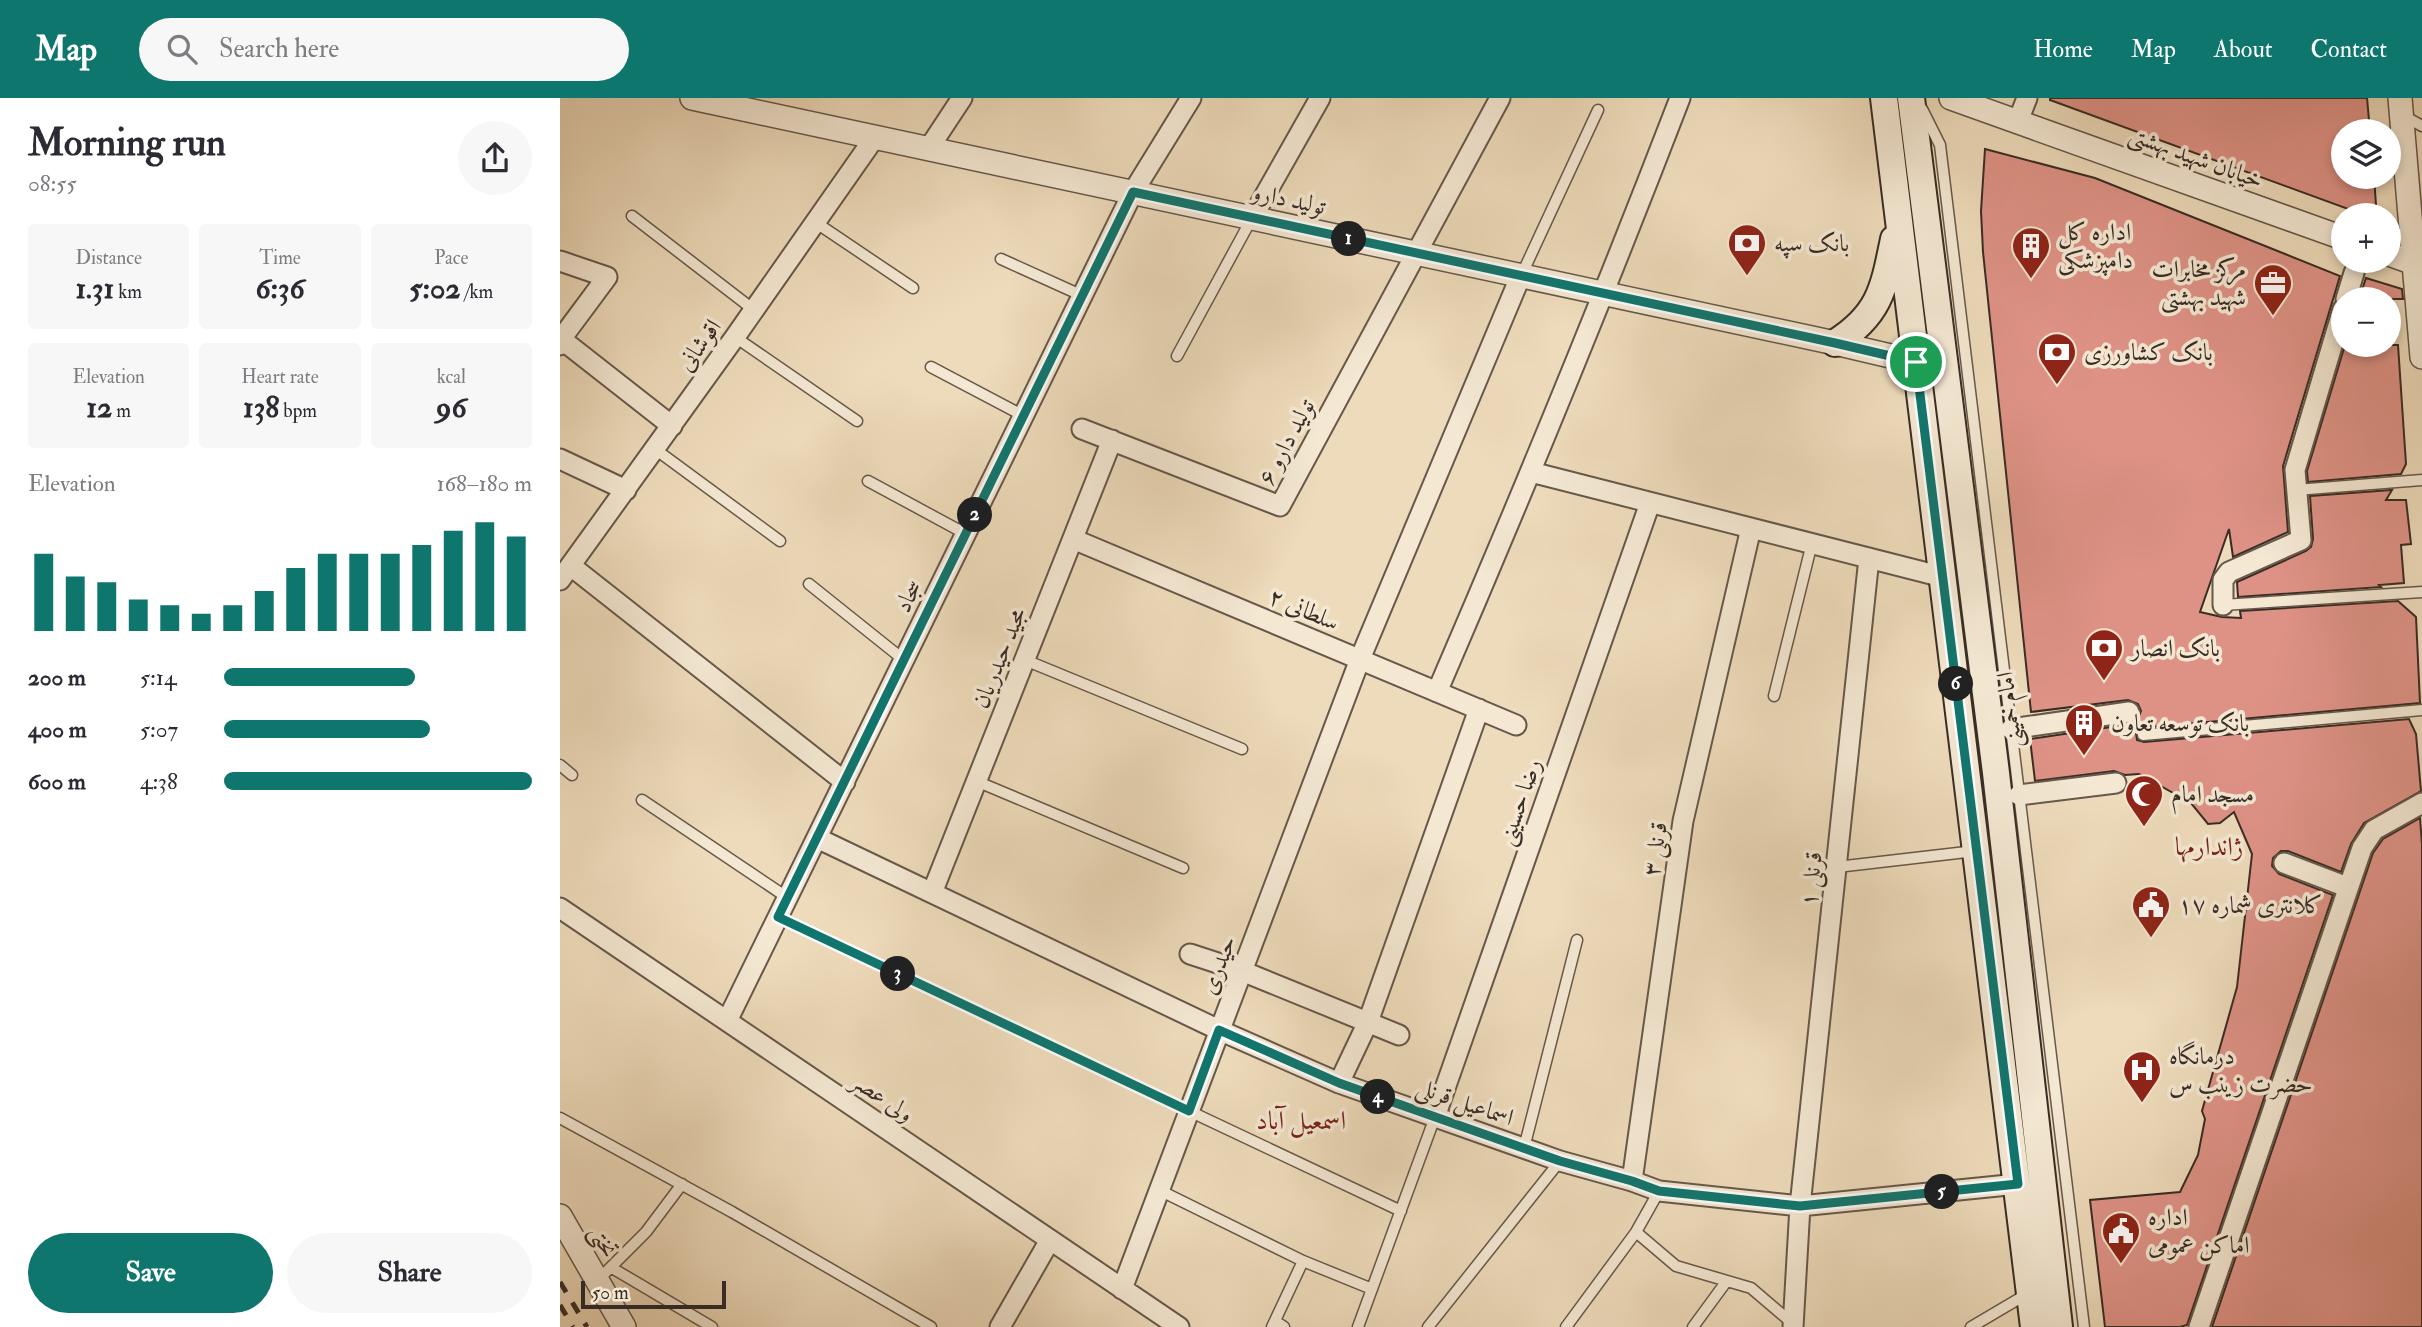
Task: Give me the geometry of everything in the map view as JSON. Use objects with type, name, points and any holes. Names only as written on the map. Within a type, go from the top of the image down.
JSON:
[{"type":"main road","name":"امام خمینی","points":[[1884,98],[2034,1327]]},
{"type":"main road","name":"امام خمینی","points":[[1914,98],[1996,773],[2059,1327]]},
{"type":"main road","points":[[1835,343],[1856,329],[1872,309],[1884,285],[1898,220]]},
{"type":"street","name":"تولید دارو","points":[[692,98],[1916,362]]},
{"type":"street","points":[[929,148],[962,98]]},
{"type":"street","name":"سجاد","points":[[727,1021],[1133,192],[1191,98]]},
{"type":"street","points":[[1252,218],[1320,98]]},
{"type":"street","points":[[1415,253],[1500,98]]},
{"type":"street","points":[[1437,692],[1605,293],[1680,98]]},
{"type":"street","name":"خیابان شهید بهشتی","points":[[1951,98],[2331,234]]},
{"type":"street","points":[[2018,121],[2027,98]]},
{"type":"street","points":[[2408,113],[2419,265],[2422,357]]},
{"type":"street","name":"اقوشانی","points":[[565,573],[875,137]]},
{"type":"street","name":"تولید دارو ۶","points":[[1082,429],[1280,506],[1415,253]]},
{"type":"street","points":[[2401,258],[2419,265]]},
{"type":"street","points":[[560,261],[607,277],[561,342],[672,426]]},
{"type":"street","points":[[2350,287],[2354,273]]},
{"type":"street","name":"حیدری","points":[[1122,1289],[1360,659],[1521,275]]},
{"type":"street","points":[[2223,605],[2224,580],[2229,572],[2301,540],[2295,470],[2331,349]]},
{"type":"street","name":"مجید حیدریان","points":[[932,893],[1112,440]]},
{"type":"street","points":[[560,459],[626,490]]},
{"type":"street","points":[[1531,472],[1943,577]]},
{"type":"street","name":"رضا حسینی","points":[[1434,1117],[1650,503]]},
{"type":"street","name":"قرنلی ۳","points":[[1632,1181],[1683,821],[1751,528]]},
{"type":"street","name":"۲ سلطانی","points":[[1073,539],[1517,725]]},
{"type":"street","name":"قرنلی ۱","points":[[1793,1325],[1800,1206],[1869,558]]},
{"type":"street","points":[[565,573],[845,782]]},
{"type":"street","points":[[1339,1083],[1368,1023],[1479,709]]},
{"type":"street","points":[[2011,729],[2129,712]]},
{"type":"street","points":[[2019,794],[2116,783]]},
{"type":"street","points":[[2199,1327],[2362,848],[2374,830],[2422,803]]},
{"type":"street","name":"اسماعیل قرنلی","points":[[817,838],[1219,1030],[1339,1083],[1560,1161],[1659,1191],[1800,1206],[2018,1184]]},
{"type":"street","points":[[2284,863],[2348,886]]},
{"type":"street","name":"ولی عصر","points":[[560,908],[1179,1327]]},
{"type":"street","points":[[1190,954],[1242,971],[1399,1035]]},
{"type":"street","name":"تختی","points":[[560,1216],[604,1275],[624,1327]]},
{"type":"street","points":[[1000,1327],[1051,1240]]},
{"type":"lane","name":"امام خمینی","points":[[1914,98],[1940,145],[2084,1327]]},
{"type":"lane","points":[[1521,275],[1598,110]]},
{"type":"lane","points":[[632,216],[754,310]]},
{"type":"lane","points":[[1177,356],[1252,218]]},
{"type":"lane","points":[[815,222],[913,288]]},
{"type":"lane","points":[[1002,258],[1083,296]]},
{"type":"lane","points":[[735,337],[857,421]]},
{"type":"lane","points":[[931,367],[1024,416]]},
{"type":"lane","points":[[655,449],[780,541]]},
{"type":"lane","points":[[2296,490],[2422,480]]},
{"type":"lane","points":[[868,481],[966,534]]},
{"type":"lane","points":[[1774,696],[1812,543]]},
{"type":"lane","points":[[809,584],[904,660]]},
{"type":"lane","points":[[2223,605],[2422,592]]},
{"type":"lane","points":[[1025,660],[1242,750]]},
{"type":"lane","points":[[2143,735],[2422,710]]},
{"type":"lane","points":[[560,765],[572,775]]},
{"type":"lane","points":[[976,781],[1183,868]]},
{"type":"lane","points":[[642,800],[788,898]]},
{"type":"lane","points":[[1837,867],[1975,850]]},
{"type":"lane","points":[[778,917],[1401,1211]]},
{"type":"lane","points":[[1524,1148],[1577,940]]},
{"type":"lane","points":[[1358,1327],[1434,1117]]},
{"type":"lane","points":[[560,1118],[682,1184],[932,1327]]},
{"type":"lane","points":[[1429,1327],[1560,1161]]},
{"type":"lane","points":[[682,1184],[646,1232],[604,1275],[712,1327]]},
{"type":"lane","points":[[1159,1190],[1303,1261],[1372,1289]]},
{"type":"lane","points":[[1566,1327],[1636,1232],[1659,1191]]},
{"type":"lane","points":[[1636,1232],[1676,1266],[1751,1288],[1793,1325]]},
{"type":"lane","points":[[1277,1325],[1303,1261]]},
{"type":"lane","points":[[1693,1327],[1726,1282]]},
{"type":"lane","points":[[1971,1327],[2031,1292]]},
{"type":"building","points":[[2367,98],[2369,119],[2331,119],[2331,189],[2375,189],[2376,203],[2332,203],[2050,100]]},
{"type":"building","points":[[1985,149],[2095,178],[2340,276],[2337,287],[2331,287],[2331,306],[2283,466],[2288,532],[2233,557],[2229,529],[2200,612],[2241,618],[2240,611],[2398,601],[2416,617],[2420,703],[2142,728],[2136,733],[2137,740],[2144,742],[2409,719],[2416,734],[2421,791],[2364,823],[2351,844],[2341,872],[2288,851],[2281,851],[2273,858],[2272,866],[2279,874],[2333,895],[2187,1325],[2180,1327],[2105,1327],[2090,1200],[2180,1192],[2198,1155],[2205,1119],[2202,1111],[2237,987],[2252,854],[2234,812],[2220,823],[2208,824],[2191,803],[2139,774],[2125,775],[2114,771],[2035,781],[2030,739],[2131,724],[2137,721],[2141,711],[2138,704],[2128,700],[2031,712],[1981,211]]},
{"type":"building","points":[[2366,278],[2395,287],[2363,287]]},
{"type":"building","points":[[2341,357],[2399,357],[2406,464],[2401,474],[2308,482],[2307,471]]},
{"type":"building","points":[[2392,490],[2386,500],[2406,500],[2411,544],[2401,545],[2404,583],[2238,597],[2237,582],[2311,547],[2313,539],[2310,496]]},
{"type":"building","points":[[2420,818],[2422,1327],[2212,1327],[2373,853],[2383,839]]},
{"type":"railway","points":[[560,1282],[587,1327]]},
{"type":"railway","points":[[560,1305],[573,1327]]},
{"type":"place","name":"بانک سپه","points":[[1747,277]]},
{"type":"place","name":"اداره کل دامپزشکی","points":[[2031,280]]},
{"type":"place","name":"مرکز مخابرات شهید بهشتی","points":[[2273,317]]},
{"type":"place","name":"بانک کشاورزی","points":[[2057,386]]},
{"type":"place","name":"بانک انصار","points":[[2104,682]]},
{"type":"place","name":"بانک توسعه تعاون","points":[[2084,757]]},
{"type":"place","name":"مسجد امام","points":[[2144,828]]},
{"type":"place","name":"کلانتری شماره ۱۷","points":[[2151,939]]},
{"type":"place","name":"درمانگاه حضرت زینب س","points":[[2142,1104]]},
{"type":"place","name":"اداره اماکن عمومی","points":[[2121,1265]]},
{"type":"district","name":"ژاندارمها","points":[[2209,846]]},
{"type":"district","name":"اسمعیل آباد","points":[[1301,1120]]},
{"type":"route","points":[[1133,192],[1916,362],[2018,1184],[1800,1206],[1659,1191],[1560,1161],[1339,1083],[1219,1030],[1189,1111],[778,917],[1133,192]]}]
